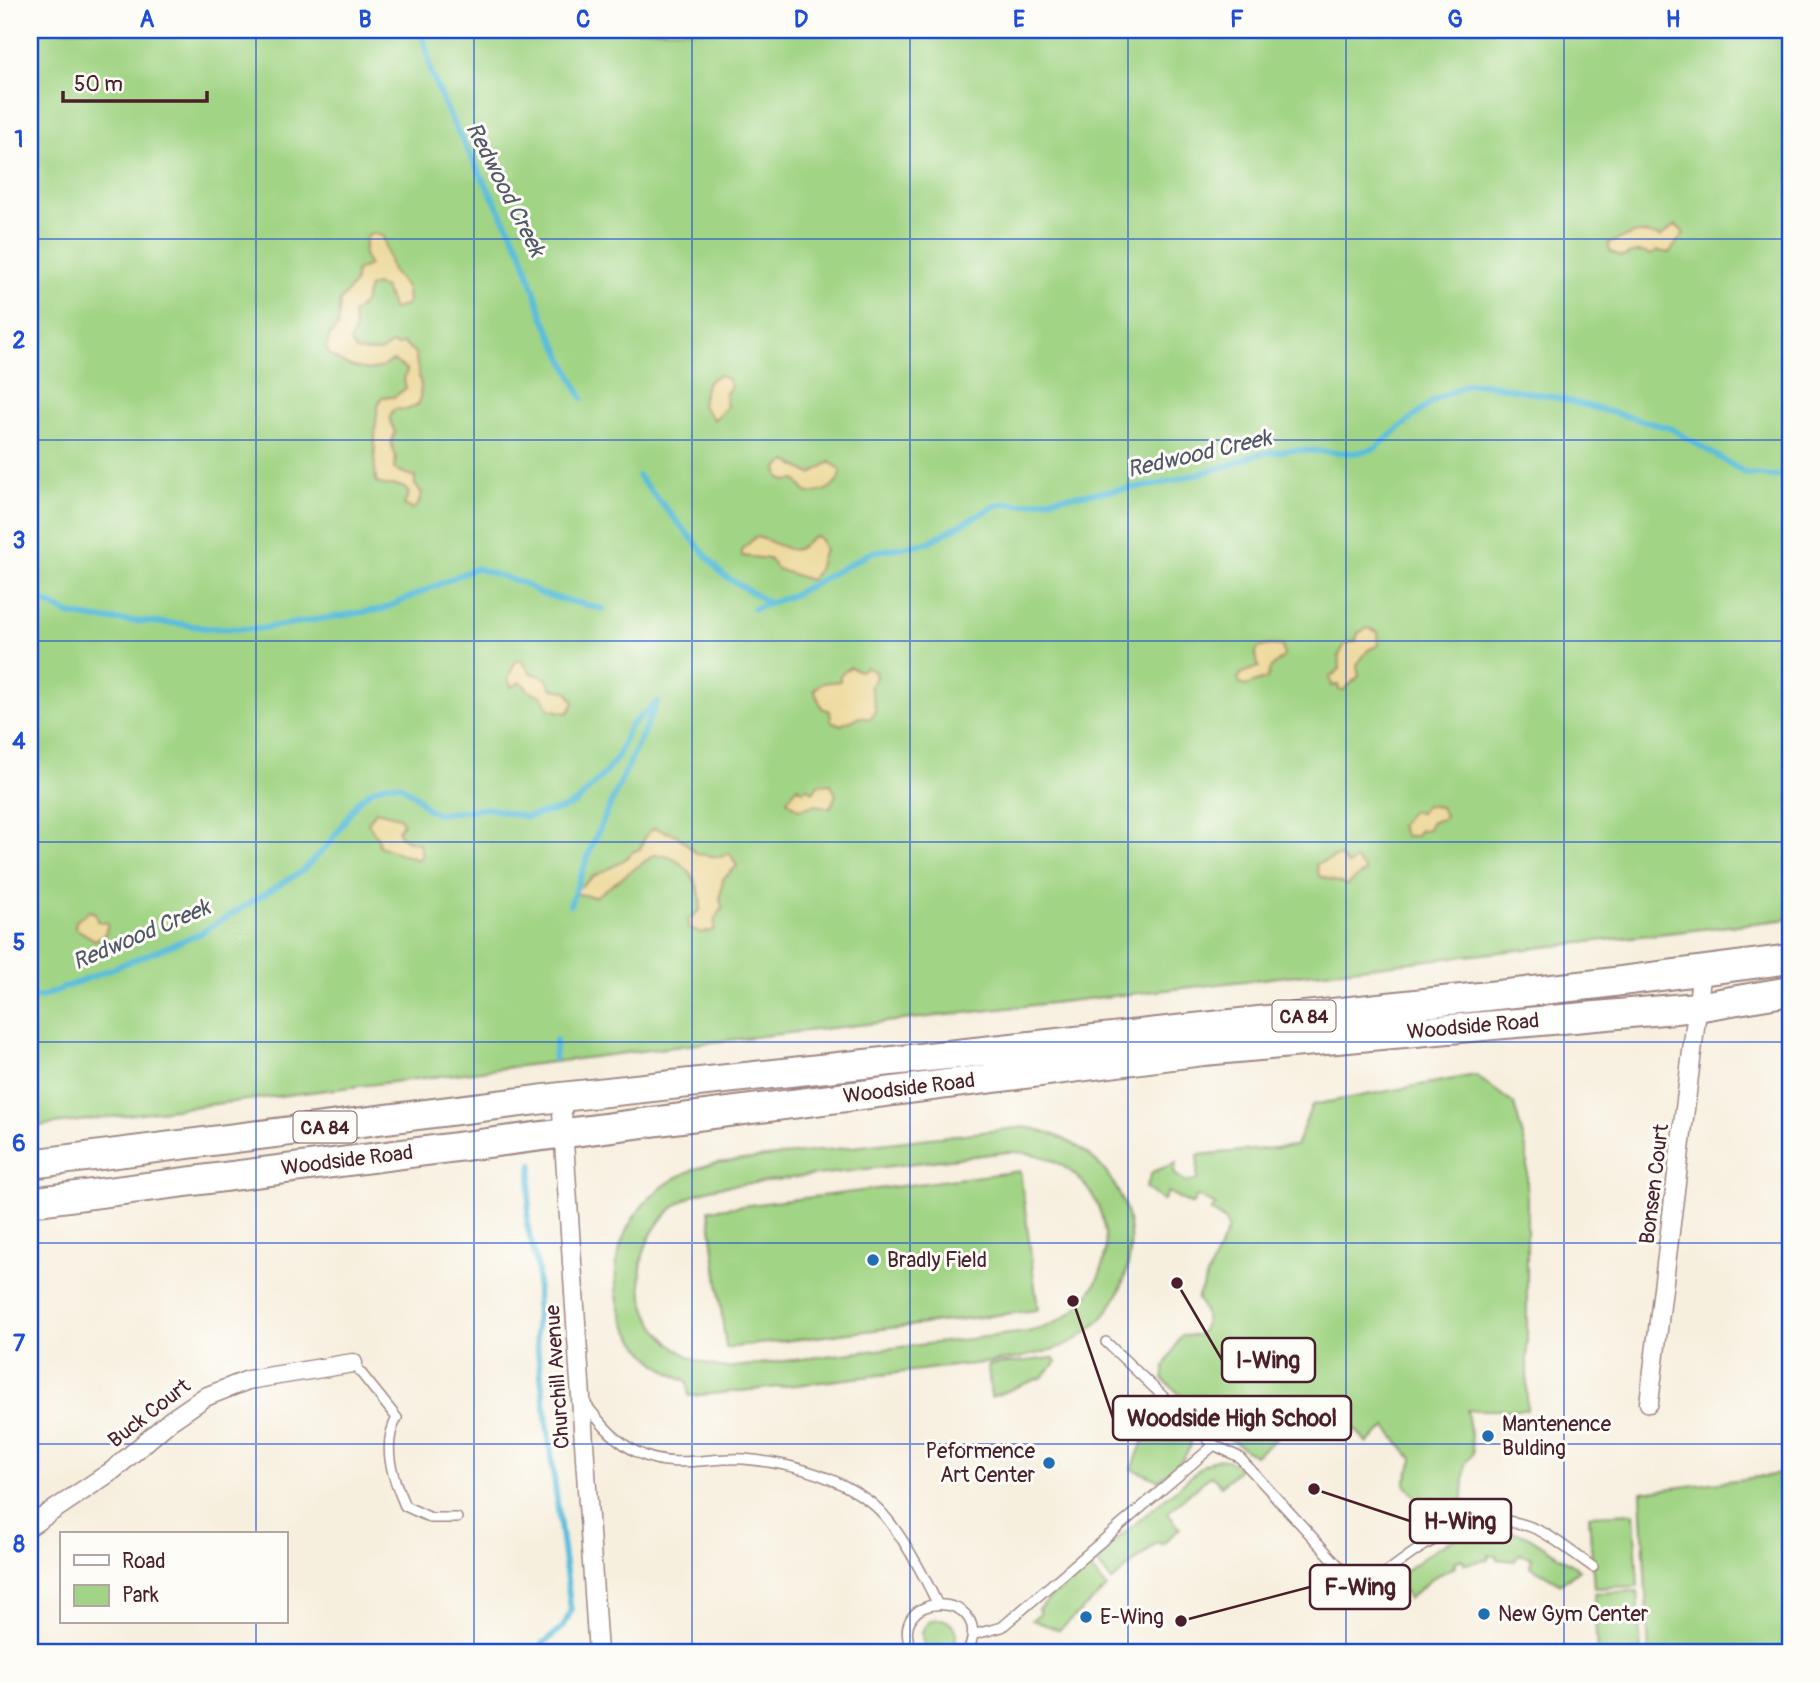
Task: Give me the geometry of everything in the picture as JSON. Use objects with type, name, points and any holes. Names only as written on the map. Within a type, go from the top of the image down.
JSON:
[{"type":"main road","name":"Woodside Road","points":[[30,1164],[561,1097],[1598,985],[1790,959]]},
{"type":"main road","name":"Woodside Road","points":[[30,1202],[1203,1051],[1698,1007],[1790,991]]},
{"type":"street","name":"Bonsen Court","points":[[1649,1404],[1677,1195],[1702,970]]},
{"type":"street","name":"Churchill Avenue","points":[[561,1097],[598,1653]]},
{"type":"street","name":"Buck Court","points":[[30,1526],[112,1471],[170,1421],[205,1397],[248,1380],[353,1363]]},
{"type":"lane","points":[[1106,1342],[1214,1445],[1240,1457],[1362,1591],[1434,1539],[1456,1527],[1478,1521],[1503,1520],[1524,1525],[1544,1534],[1592,1567]]},
{"type":"lane","points":[[353,1363],[397,1418],[390,1430],[389,1452],[395,1483],[405,1506],[431,1518],[457,1518]]},
{"type":"lane","points":[[581,1399],[608,1433],[643,1455],[665,1461],[744,1459],[835,1480],[872,1503],[906,1546],[937,1603]]},
{"type":"lane","points":[[972,1635],[1002,1627],[1214,1445]]},
{"type":"lane","points":[[913,1653],[908,1642],[911,1620],[918,1612],[937,1603],[957,1608],[970,1625],[972,1635],[967,1653]]},
{"type":"green space","points":[[30,30],[1790,30],[1790,919],[762,1036],[30,1127]]},
{"type":"green space","points":[[1475,1075],[1514,1104],[1527,1152],[1527,1410],[1467,1410],[1473,1453],[1465,1464],[1462,1510],[1437,1524],[1405,1484],[1413,1460],[1386,1427],[1367,1443],[1327,1396],[1255,1456],[1227,1437],[1163,1379],[1165,1366],[1181,1336],[1198,1335],[1204,1326],[1205,1313],[1197,1299],[1228,1229],[1225,1221],[1211,1211],[1216,1205],[1197,1196],[1192,1205],[1168,1192],[1163,1201],[1146,1188],[1152,1172],[1176,1163],[1174,1173],[1185,1182],[1197,1180],[1198,1155],[1296,1146],[1312,1105]]},
{"type":"green space","points":[[1025,1127],[1042,1131],[1072,1143],[1108,1175],[1124,1205],[1129,1223],[1129,1262],[1116,1298],[1105,1314],[1077,1339],[1046,1352],[990,1362],[689,1396],[687,1382],[652,1359],[629,1330],[617,1297],[617,1263],[627,1230],[647,1201],[677,1178],[716,1163]],"holes":[[[1007,1152],[1046,1158],[1076,1176],[1096,1202],[1105,1232],[1103,1264],[1089,1293],[1064,1317],[1027,1332],[726,1368],[690,1357],[664,1337],[647,1310],[641,1280],[645,1250],[659,1223],[684,1201],[719,1187]]]},
{"type":"green space","name":"Bradly Field","points":[[1020,1171],[1038,1310],[726,1348],[709,1210]]},
{"type":"green space","points":[[1053,1358],[1056,1362],[1043,1377],[991,1397],[988,1365]]},
{"type":"green space","points":[[1157,1406],[1177,1415],[1188,1431],[1191,1445],[1183,1459],[1159,1480],[1132,1469]]},
{"type":"green space","points":[[1215,1459],[1227,1460],[1240,1468],[1221,1486],[1211,1475],[1167,1513],[1180,1528],[1161,1545],[1158,1542],[1112,1581],[1094,1559],[1204,1465]]},
{"type":"green space","points":[[1790,1473],[1790,1653],[1649,1653],[1641,1492]]},
{"type":"green space","points":[[1634,1513],[1638,1586],[1594,1588],[1589,1515]]},
{"type":"green space","points":[[1500,1530],[1526,1535],[1579,1569],[1561,1584],[1530,1566],[1532,1558],[1519,1554],[1515,1561],[1489,1555],[1488,1560],[1465,1564],[1462,1559],[1454,1562],[1455,1567],[1434,1577],[1408,1599],[1406,1592],[1394,1594],[1386,1585],[1438,1547],[1465,1534]]},
{"type":"green space","points":[[1088,1566],[1107,1588],[1059,1630],[1032,1620],[1040,1613],[1038,1609]]},
{"type":"green space","points":[[1637,1591],[1641,1653],[1597,1653],[1594,1593]]},
{"type":"green space","points":[[939,1619],[951,1624],[956,1636],[951,1648],[939,1653],[927,1648],[922,1636],[927,1624]]},
{"type":"sand","points":[[1676,225],[1684,233],[1669,253],[1658,251],[1651,255],[1636,252],[1622,257],[1610,251],[1608,243],[1639,233],[1660,237]]},
{"type":"sand","points":[[371,233],[383,236],[392,271],[407,288],[408,304],[393,310],[385,288],[376,285],[369,287],[364,303],[353,314],[355,330],[350,342],[356,351],[380,352],[392,344],[398,346],[403,343],[415,353],[421,387],[419,404],[407,410],[395,409],[390,418],[395,433],[391,442],[396,458],[394,469],[415,477],[415,485],[422,493],[418,505],[412,509],[404,505],[409,493],[405,489],[377,483],[375,466],[379,403],[382,397],[394,397],[406,388],[404,380],[407,370],[394,361],[373,369],[358,368],[335,358],[326,348],[330,335],[338,326],[340,301],[354,284],[356,271],[369,265],[364,255],[366,238]]},
{"type":"sand","points":[[720,375],[728,380],[731,386],[725,395],[727,407],[714,420],[702,406],[704,391],[710,380]]},
{"type":"sand","points":[[787,461],[811,474],[830,462],[840,469],[840,475],[830,488],[807,493],[796,480],[785,481],[779,477],[777,468]]},
{"type":"sand","points":[[814,536],[820,538],[825,550],[817,571],[810,580],[777,569],[769,559],[742,556],[742,550],[755,537],[793,550]]},
{"type":"sand","points":[[1368,628],[1378,632],[1379,645],[1368,650],[1357,665],[1359,676],[1344,690],[1339,690],[1338,685],[1332,686],[1330,677],[1340,669],[1339,655],[1345,644],[1356,641],[1358,633]]},
{"type":"sand","points":[[1282,646],[1284,656],[1270,669],[1267,678],[1246,686],[1240,684],[1238,678],[1242,673],[1259,667],[1255,655],[1258,648]]},
{"type":"sand","points":[[521,660],[531,673],[546,678],[552,689],[567,691],[574,703],[568,713],[549,709],[543,696],[530,692],[521,682],[511,687],[508,678],[515,662]]},
{"type":"sand","points":[[850,667],[860,671],[866,667],[875,672],[876,678],[870,686],[876,710],[870,719],[860,717],[841,725],[831,721],[830,711],[822,708],[814,690],[822,683],[840,681],[840,675]]},
{"type":"sand","points":[[831,784],[836,795],[830,808],[816,805],[798,809],[787,800],[798,787],[803,791],[807,787],[813,792],[818,785]]},
{"type":"sand","points":[[1425,805],[1440,807],[1445,815],[1443,819],[1431,822],[1428,829],[1419,831],[1415,836],[1405,836],[1400,826],[1411,811],[1420,813]]},
{"type":"sand","points":[[376,811],[400,817],[403,824],[398,830],[399,835],[408,841],[419,843],[422,855],[418,860],[379,846],[378,838],[368,823]]},
{"type":"sand","points":[[654,828],[677,835],[697,854],[720,857],[730,853],[737,866],[723,879],[720,900],[723,908],[715,919],[714,930],[703,933],[688,928],[688,920],[700,910],[695,880],[682,865],[664,856],[654,855],[595,897],[577,894],[577,888],[640,849],[646,835]]},
{"type":"sand","points":[[1339,856],[1348,865],[1356,860],[1366,871],[1347,885],[1319,876],[1316,864]]},
{"type":"sand","points":[[89,911],[95,913],[97,921],[108,923],[105,934],[95,940],[75,928],[76,921]]},
{"type":"waterway","name":"Redwood Creek","points":[[422,32],[432,75],[450,117],[521,250],[543,317],[582,398]]},
{"type":"waterway","name":"Redwood Creek","points":[[753,609],[793,595],[872,552],[927,543],[995,506],[1008,503],[1020,505],[1156,485],[1227,466],[1258,454],[1293,450],[1354,453],[1374,449],[1433,401],[1467,384],[1484,384],[1550,396],[1670,428],[1747,474],[1790,477]]},
{"type":"waterway","name":"Redwood Creek","points":[[638,476],[723,575],[769,603]]},
{"type":"waterway","points":[[30,594],[69,614],[98,619],[205,628],[257,629],[383,609],[476,568],[525,584],[541,594],[603,609]]},
{"type":"waterway","name":"Redwood Creek","points":[[30,997],[41,997],[199,934],[302,871],[329,844],[358,801],[372,790],[387,784],[400,785],[415,795],[428,810],[438,814],[488,808],[526,817],[562,809],[577,802],[618,756],[630,726],[657,702]]},
{"type":"waterway","points":[[570,905],[593,843],[656,704]]},
{"type":"waterway","points":[[554,1059],[556,1040]]},
{"type":"waterway","points":[[532,1164],[527,1224],[538,1270],[536,1337],[571,1611],[563,1627],[532,1653]]},
{"type":"place","name":"Bradly Field","points":[[873,1260]]},
{"type":"place","name":"I-Wing","points":[[1177,1283]]},
{"type":"place","name":"Woodside High School","points":[[1073,1301]]},
{"type":"place","name":"Mantenence Bulding","points":[[1488,1436]]},
{"type":"place","name":"Peformence Art Center","points":[[1049,1463]]},
{"type":"place","name":"H-Wing","points":[[1314,1489]]},
{"type":"place","name":"New Gym Center","points":[[1484,1614]]},
{"type":"place","name":"E-Wing","points":[[1086,1617]]},
{"type":"place","name":"F-Wing","points":[[1181,1621]]}]
